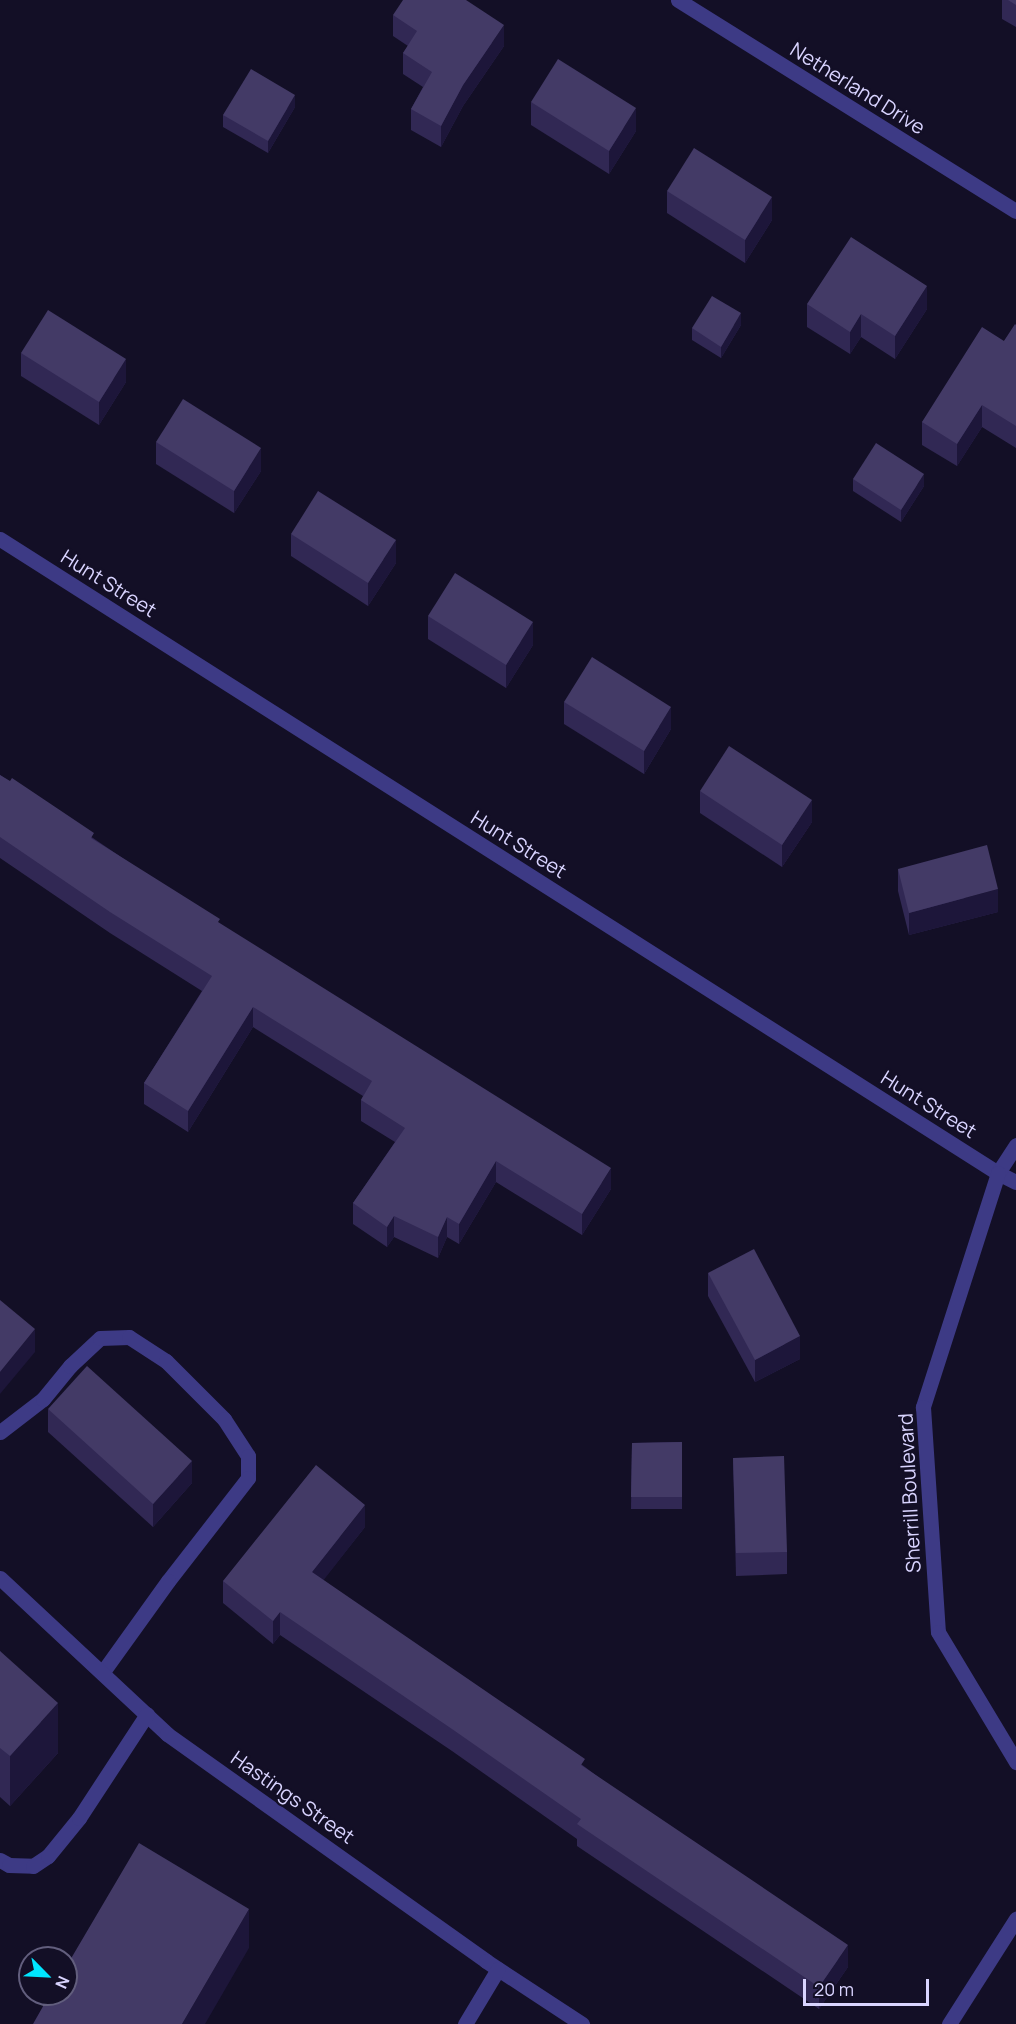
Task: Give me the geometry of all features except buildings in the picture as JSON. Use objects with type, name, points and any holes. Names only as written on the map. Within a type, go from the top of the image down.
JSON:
[{"type":"street","name":"Netherland Drive","points":[[678,0],[1016,211]]},
{"type":"street","name":"Hunt Street","points":[[0,538],[998,1173],[1016,1182]]},
{"type":"street","name":"Sherrill Boulevard","points":[[1016,1145],[998,1173],[923,1407],[938,1632],[1016,1762]]},
{"type":"street","points":[[0,1432],[43,1399],[70,1366],[100,1338],[129,1337],[166,1361],[224,1419],[248,1456],[248,1478],[168,1581],[102,1672]]},
{"type":"street","name":"Hastings Street","points":[[0,1578],[167,1734],[498,1969],[582,2024]]},
{"type":"street","points":[[0,1860],[9,1865],[33,1866],[48,1856],[79,1818],[147,1714]]},
{"type":"street","points":[[948,2024],[1016,1918]]},
{"type":"street","points":[[465,2024],[498,1969]]}]
